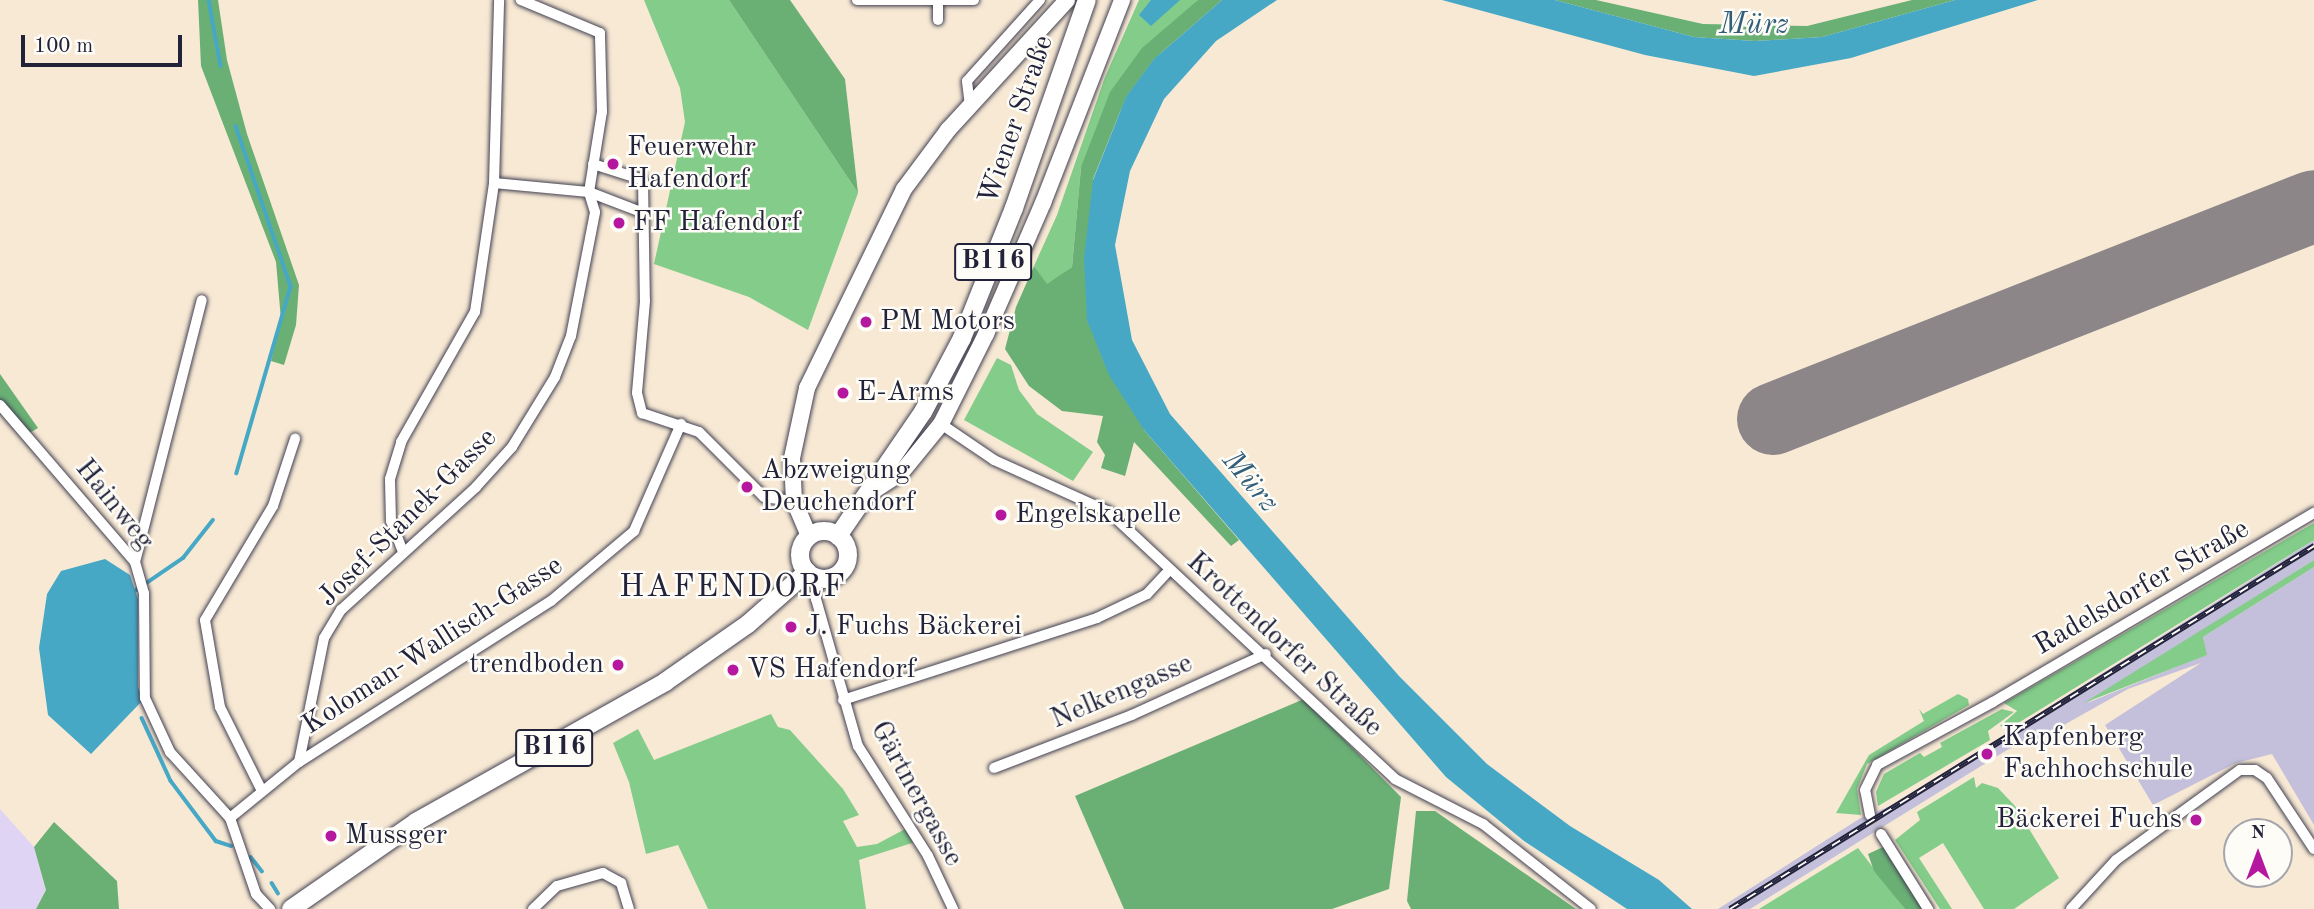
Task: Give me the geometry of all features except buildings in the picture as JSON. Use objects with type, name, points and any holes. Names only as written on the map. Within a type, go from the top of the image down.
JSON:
[{"type":"main road","points":[[809,536],[794,498],[792,458],[807,388],[904,189],[970,106],[1067,0]]},
{"type":"main road","points":[[870,494],[901,473],[940,424],[986,334],[1043,204],[1122,0]]},
{"type":"main road","name":"Wiener Straße","points":[[838,536],[870,494],[923,412],[962,338],[1014,208],[1084,7]]},
{"type":"main road","points":[[812,575],[800,552],[809,536],[822,531],[838,536]]},
{"type":"main road","name":"B116","points":[[292,909],[416,822],[665,682],[812,575],[835,576],[846,564],[847,549],[838,536]]},
{"type":"street","points":[[403,552],[391,521],[390,480],[401,442],[475,312],[494,183],[499,0]]},
{"type":"street","name":"Josef-Stanek-Gasse","points":[[299,762],[324,638],[341,610],[476,487],[512,447],[555,377],[571,336],[595,212],[589,192],[601,112],[600,33],[521,0]]},
{"type":"street","points":[[858,0],[974,0]]},
{"type":"street","points":[[970,106],[967,81],[1040,0]]},
{"type":"street","points":[[938,2],[939,19]]},
{"type":"street","points":[[593,164],[643,180],[641,212],[646,287],[637,405],[650,418],[681,424],[726,454],[764,497],[794,498]]},
{"type":"street","points":[[494,183],[589,192],[641,212]]},
{"type":"street","points":[[135,562],[202,300]]},
{"type":"street","name":"Hainweg","points":[[0,405],[135,562],[144,588],[145,698],[170,752],[230,818],[256,894],[270,909]]},
{"type":"street","name":"Koloman-Wallisch-Gasse","points":[[230,818],[261,789],[299,762],[551,601],[634,531],[681,424]]},
{"type":"street","name":"Krottendorfer Straße","points":[[940,424],[994,460],[1109,512],[1169,570],[1266,654],[1395,779],[1483,824],[1591,909]]},
{"type":"street","points":[[261,789],[220,706],[205,620],[273,506],[295,439]]},
{"type":"street","name":"Radelsdorfer Straße","points":[[1871,815],[1865,790],[1877,765],[1993,702],[2314,513]]},
{"type":"street","points":[[843,700],[1097,618],[1147,594],[1169,570]]},
{"type":"street","name":"Gärtnergasse","points":[[812,575],[843,700],[860,750],[928,856],[953,909]]},
{"type":"street","name":"Nelkengasse","points":[[994,768],[1132,715],[1266,654]]},
{"type":"street","points":[[2071,909],[2116,860],[2240,770],[2255,770],[2267,778],[2314,849]]},
{"type":"street","points":[[1881,834],[1928,909]]},
{"type":"street","points":[[533,909],[557,886],[603,873],[621,883],[629,909]]},
{"type":"shaded area","points":[[2314,540],[2314,560],[2087,703],[2206,655],[2203,637],[2314,567],[2314,825],[2272,754],[2236,763],[2153,805],[2105,725],[2201,663],[2128,689],[2037,740],[2034,737],[2007,750],[1750,909],[1718,909],[1859,819],[1897,803]]},
{"type":"shaded area","points":[[0,809],[34,847],[46,890],[36,909],[0,909]]},
{"type":"green space","points":[[198,0],[218,0],[227,60],[247,134],[299,285],[296,325],[284,365],[271,361],[281,320],[276,262],[201,66]]},
{"type":"green space","points":[[644,0],[729,0],[858,193],[808,330],[749,297],[654,264],[685,122],[680,88]]},
{"type":"green space","points":[[729,0],[790,0],[845,79],[858,193]]},
{"type":"green space","points":[[1139,0],[1198,0],[1081,167],[1072,267],[1047,285],[1034,266],[1057,215],[1105,77]]},
{"type":"green space","points":[[1198,0],[1222,0],[1154,59],[1126,97],[1093,179],[1144,430],[1239,540],[1231,546],[1134,442],[1125,476],[1101,468],[1105,455],[1097,442],[1103,416],[1062,411],[1029,386],[1005,349],[1016,307],[1034,266],[1047,284],[1072,267],[1081,167],[1110,92],[1142,48]]},
{"type":"green space","points":[[1555,0],[1596,0],[1703,24],[1807,26],[1912,0],[1955,0],[1822,37],[1755,41],[1694,37]]},
{"type":"green space","points":[[997,358],[1011,365],[1019,390],[1037,414],[1093,452],[1073,481],[964,420]]},
{"type":"green space","points":[[0,374],[38,428],[26,435],[0,414]]},
{"type":"green space","points":[[2314,523],[2314,540],[2010,728],[2000,726],[2017,711],[2004,703]]},
{"type":"green space","points":[[2314,560],[2314,567],[2203,637],[2207,655],[2084,703]]},
{"type":"green space","points":[[1958,694],[1968,699],[1969,705],[1867,764],[1857,789],[1861,815],[1836,813],[1869,755],[1924,721],[1919,709],[1923,714]]},
{"type":"green space","points":[[1304,699],[1401,797],[1389,889],[1332,909],[1124,909],[1075,796]]},
{"type":"green space","points":[[2002,709],[2014,712],[1988,731],[1990,740],[1878,806],[1876,792],[1884,774],[1920,753],[1924,757],[1942,747],[1940,743]]},
{"type":"green space","points":[[771,714],[778,727],[790,730],[843,789],[859,815],[843,821],[857,847],[877,844],[907,828],[915,842],[859,860],[866,909],[708,909],[678,845],[646,854],[629,782],[613,743],[638,729],[654,760]]},
{"type":"green space","points":[[1974,777],[1976,788],[1982,783],[1998,788],[2015,806],[2059,878],[2014,909],[1984,909],[1943,843],[1919,858],[1952,909],[1940,909],[1895,840],[1920,820],[1917,812]]},
{"type":"green space","points":[[1416,811],[1435,811],[1576,909],[1411,909],[1407,901]]},
{"type":"green space","points":[[54,822],[117,881],[119,909],[36,909],[46,890],[34,847]]},
{"type":"green space","points":[[1883,847],[1922,909],[1905,909],[1874,871],[1868,854]]},
{"type":"green space","points":[[1858,848],[1905,909],[1759,909]]},
{"type":"water","points":[[1151,0],[1180,0],[1151,26],[1139,15]]},
{"type":"water","name":"Mürz","points":[[1222,0],[1277,0],[1216,41],[1164,99],[1130,171],[1115,245],[1132,340],[1170,414],[1399,676],[1487,764],[1570,826],[1659,880],[1692,909],[1627,909],[1524,841],[1446,777],[1144,430],[1109,375],[1087,320],[1084,258],[1093,180],[1126,97],[1154,59]]},
{"type":"water","name":"Mürz","points":[[1442,0],[1555,0],[1694,37],[1755,41],[1822,37],[1955,0],[2038,0],[1851,58],[1754,76],[1645,55]]},
{"type":"water","points":[[105,559],[130,575],[138,599],[138,687],[143,700],[91,754],[48,715],[39,648],[47,594],[61,571]]},
{"type":"waterway","points":[[209,0],[221,66]]},
{"type":"waterway","points":[[236,126],[291,287],[237,473]]},
{"type":"waterway","points":[[132,593],[183,558],[213,520]]},
{"type":"waterway","points":[[142,718],[171,781],[216,841],[231,846]]},
{"type":"waterway","points":[[251,857],[262,871]]},
{"type":"waterway","points":[[272,883],[278,893]]},
{"type":"runway","points":[[1773,419],[2314,206]]},
{"type":"tunnel","points":[[1870,815],[1881,834]]},
{"type":"railway","points":[[1730,909],[2314,546]]},
{"type":"place","name":"Feuerwehr Hafendorf","points":[[613,164]]},
{"type":"place","name":"FF Hafendorf","points":[[619,223]]},
{"type":"place","name":"PM Motors","points":[[866,322]]},
{"type":"place","name":"E-Arms","points":[[843,393]]},
{"type":"place","name":"Abzweigung Deuchendorf","points":[[747,487]]},
{"type":"place","name":"Engelskapelle","points":[[1001,515]]},
{"type":"place","name":"J. Fuchs Bäckerei","points":[[791,627]]},
{"type":"place","name":"trendboden","points":[[618,665]]},
{"type":"place","name":"VS Hafendorf","points":[[733,670]]},
{"type":"place","name":"Kapfenberg Fachhochschule","points":[[1987,754]]},
{"type":"place","name":"Bäckerei Fuchs","points":[[2196,820]]},
{"type":"place","name":"Mussger","points":[[331,836]]},
{"type":"district","name":"HAFENDORF","points":[[733,588]]}]
